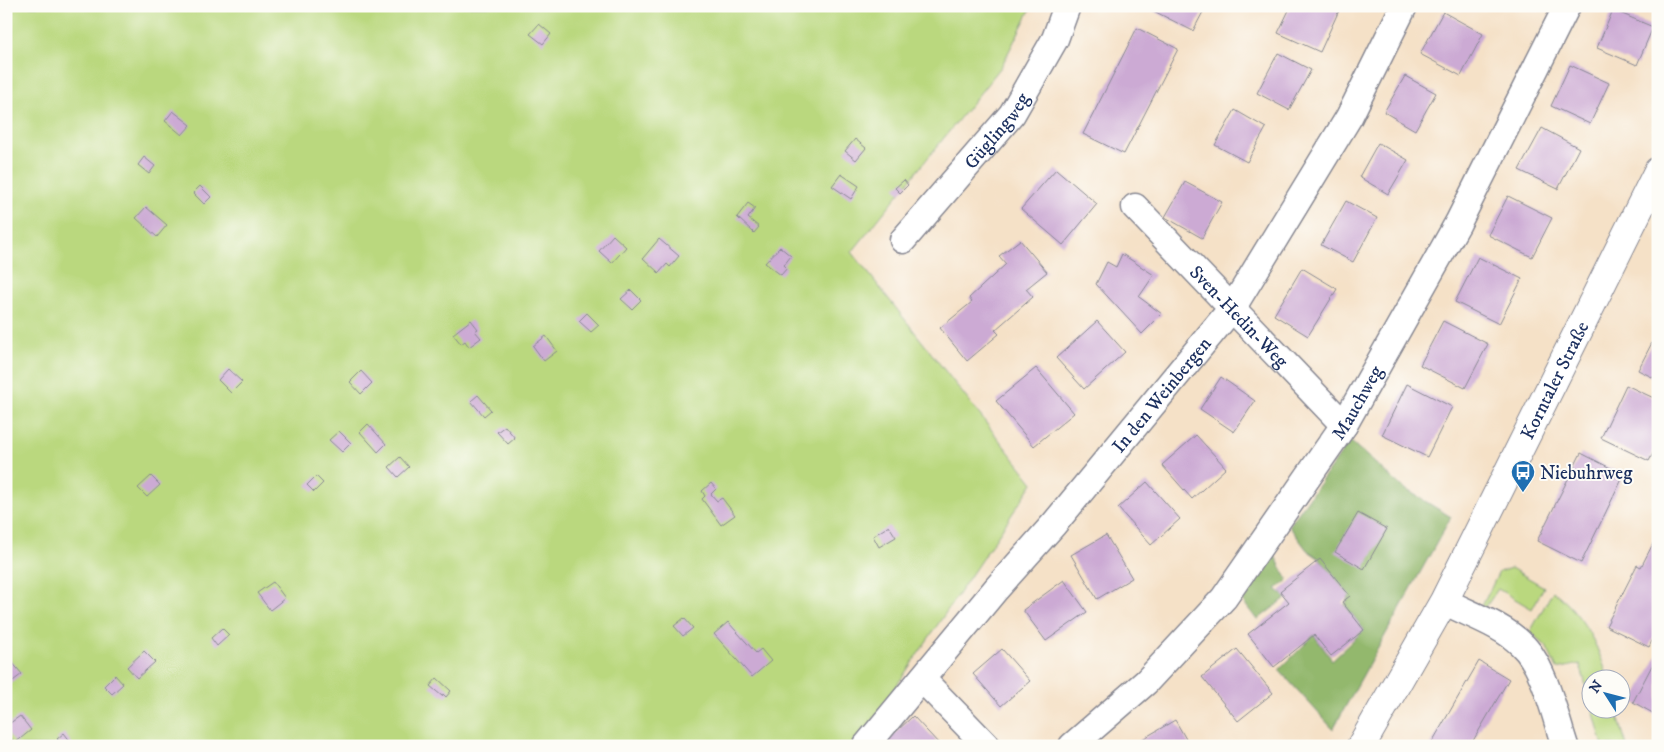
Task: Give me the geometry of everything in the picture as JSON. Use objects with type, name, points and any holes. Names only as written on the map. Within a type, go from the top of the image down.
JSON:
[{"type":"street","name":"Güglingweg","points":[[903,240],[1012,114],[1054,39],[1067,6]]},
{"type":"street","name":"In den Weinbergen","points":[[866,746],[1233,307],[1349,117],[1404,6]]},
{"type":"street","name":"Mauchweg","points":[[1072,746],[1146,682],[1224,598],[1344,425],[1458,223],[1567,6]]},
{"type":"street","name":"Korntaler Straße","points":[[1361,746],[1444,601],[1593,305],[1658,171]]},
{"type":"street","name":"Sven-Hedin-Weg","points":[[1135,207],[1233,307],[1344,425]]},
{"type":"street","points":[[1444,601],[1497,628],[1522,644],[1541,673],[1565,746]]},
{"type":"street","points":[[922,679],[987,746]]},
{"type":"green space","points":[[6,6],[1032,6],[1001,67],[852,252],[1033,483],[856,746],[6,746]]},
{"type":"green space","points":[[1350,441],[1402,487],[1451,517],[1333,729],[1279,670],[1314,635],[1332,660],[1364,630],[1345,605],[1349,596],[1320,559],[1307,550],[1289,526]]},
{"type":"green space","points":[[1272,551],[1288,580],[1276,589],[1286,598],[1257,620],[1239,596]]},
{"type":"green space","points":[[1511,568],[1544,587],[1532,609],[1498,589],[1485,608],[1482,606],[1499,572]]},
{"type":"green space","points":[[1553,591],[1581,619],[1594,642],[1605,670],[1582,671],[1580,664],[1557,669],[1546,646],[1530,632]]},
{"type":"green space","points":[[1596,720],[1619,720],[1627,746],[1603,746]]},
{"type":"building","points":[[1144,6],[1206,6],[1193,31]]},
{"type":"building","points":[[1291,6],[1341,6],[1320,52],[1278,33]]},
{"type":"building","points":[[1613,10],[1653,27],[1637,65],[1597,48]]},
{"type":"building","points":[[1443,12],[1483,34],[1461,76],[1420,54]]},
{"type":"building","points":[[539,24],[551,34],[543,44],[530,34]]},
{"type":"building","points":[[1137,28],[1178,49],[1124,154],[1083,134]]},
{"type":"building","points":[[1278,53],[1311,70],[1289,110],[1257,93]]},
{"type":"building","points":[[1570,65],[1609,83],[1590,124],[1551,106]]},
{"type":"building","points":[[1405,76],[1436,93],[1415,130],[1384,112]]},
{"type":"building","points":[[1235,110],[1266,128],[1247,162],[1215,145]]},
{"type":"building","points":[[173,111],[191,125],[182,135],[165,121]]},
{"type":"building","points":[[1542,128],[1579,148],[1558,189],[1519,170]]},
{"type":"building","points":[[855,139],[866,148],[856,160],[845,151]]},
{"type":"building","points":[[1378,143],[1408,160],[1388,194],[1359,177]]},
{"type":"building","points":[[144,157],[155,166],[149,174],[138,165]]},
{"type":"building","points":[[1056,169],[1097,204],[1063,245],[1021,209]]},
{"type":"building","points":[[841,174],[859,186],[851,199],[832,186]]},
{"type":"building","points":[[904,180],[908,185],[900,193],[895,188]]},
{"type":"building","points":[[1185,182],[1222,202],[1202,238],[1165,217]]},
{"type":"building","points":[[200,186],[211,197],[204,204],[193,193]]},
{"type":"building","points":[[1508,196],[1552,218],[1532,257],[1488,235]]},
{"type":"building","points":[[1346,201],[1377,218],[1353,262],[1321,245]]},
{"type":"building","points":[[748,203],[755,208],[748,218],[759,227],[754,233],[737,217]]},
{"type":"building","points":[[146,207],[167,225],[157,237],[136,218]]},
{"type":"building","points":[[613,235],[626,247],[612,263],[599,251]]},
{"type":"building","points":[[659,239],[679,256],[670,267],[667,264],[659,273],[643,258]]},
{"type":"building","points":[[1020,240],[1047,272],[1026,289],[1033,297],[995,330],[999,334],[967,361],[940,328],[972,302],[969,298],[1006,264],[999,256]]},
{"type":"building","points":[[780,247],[791,256],[784,265],[787,268],[781,275],[765,263]]},
{"type":"building","points":[[1122,254],[1154,275],[1139,297],[1162,314],[1142,334],[1096,284],[1107,262],[1116,267]]},
{"type":"building","points":[[1478,257],[1522,279],[1499,324],[1455,302]]},
{"type":"building","points":[[1302,268],[1337,289],[1308,336],[1274,315]]},
{"type":"building","points":[[631,290],[641,300],[632,309],[621,299]]},
{"type":"building","points":[[587,313],[599,325],[591,332],[579,321]]},
{"type":"building","points":[[471,320],[478,329],[475,331],[481,338],[469,347],[465,341],[461,344],[453,334]]},
{"type":"building","points":[[1097,321],[1125,352],[1084,389],[1056,358]]},
{"type":"building","points":[[1443,321],[1488,344],[1465,388],[1420,365]]},
{"type":"building","points":[[1658,331],[1658,380],[1638,370]]},
{"type":"building","points":[[546,336],[557,351],[544,361],[533,346]]},
{"type":"building","points":[[1036,368],[1074,413],[1034,446],[996,401]]},
{"type":"building","points":[[228,369],[242,382],[231,393],[218,380]]},
{"type":"building","points":[[361,371],[372,383],[361,394],[350,382]]},
{"type":"building","points":[[1221,377],[1255,401],[1234,432],[1200,409]]},
{"type":"building","points":[[1407,384],[1452,407],[1427,457],[1382,435]]},
{"type":"building","points":[[1626,385],[1658,400],[1658,444],[1649,461],[1601,438]]},
{"type":"building","points":[[478,395],[491,410],[484,416],[471,401]]},
{"type":"building","points":[[368,424],[386,444],[378,452],[360,432]]},
{"type":"building","points":[[505,426],[515,438],[508,444],[497,432]]},
{"type":"building","points":[[339,431],[351,443],[342,452],[329,440]]},
{"type":"building","points":[[1196,435],[1226,468],[1192,499],[1162,465]]},
{"type":"building","points":[[1581,453],[1624,475],[1581,563],[1537,541]]},
{"type":"building","points":[[400,457],[409,467],[398,477],[389,467]]},
{"type":"building","points":[[151,476],[160,485],[147,497],[138,488]]},
{"type":"building","points":[[316,476],[323,483],[314,492],[307,485]]},
{"type":"building","points":[[1147,482],[1180,519],[1151,545],[1118,508]]},
{"type":"building","points":[[711,483],[716,489],[711,494],[717,501],[722,498],[735,515],[721,525],[702,499],[705,496],[702,491]]},
{"type":"building","points":[[1358,513],[1387,529],[1364,569],[1335,552]]},
{"type":"building","points":[[889,526],[896,537],[879,547],[873,536]]},
{"type":"building","points":[[1658,534],[1658,629],[1649,647],[1606,626],[1637,565],[1641,567]]},
{"type":"building","points":[[1106,535],[1132,578],[1097,599],[1071,555]]},
{"type":"building","points":[[1320,559],[1350,596],[1342,602],[1364,630],[1331,656],[1314,635],[1274,667],[1248,634],[1289,602],[1280,591]]},
{"type":"building","points":[[1064,580],[1087,612],[1046,641],[1023,610]]},
{"type":"building","points":[[273,582],[285,598],[270,610],[257,593]]},
{"type":"building","points":[[684,618],[693,628],[683,636],[674,626]]},
{"type":"building","points":[[728,622],[756,653],[761,649],[771,661],[752,677],[714,634]]},
{"type":"building","points":[[222,628],[229,635],[217,646],[211,638]]},
{"type":"building","points":[[1002,649],[1030,681],[1001,706],[973,674]]},
{"type":"building","points":[[1237,649],[1273,693],[1238,721],[1202,677]]},
{"type":"building","points":[[144,651],[155,662],[137,678],[127,667]]},
{"type":"building","points":[[1658,654],[1658,716],[1633,702]]},
{"type":"building","points":[[6,655],[22,674],[9,684],[6,681]]},
{"type":"building","points":[[1479,661],[1509,679],[1470,746],[1433,746],[1431,744]]},
{"type":"building","points":[[115,675],[123,684],[112,694],[104,686]]},
{"type":"building","points":[[437,678],[451,691],[446,697],[430,686]]},
{"type":"building","points":[[20,716],[31,730],[15,743],[6,731],[6,726]]},
{"type":"building","points":[[913,716],[941,746],[881,746]]},
{"type":"building","points":[[1175,720],[1190,746],[1135,746],[1134,744]]},
{"type":"building","points":[[64,733],[74,746],[54,746],[59,741],[57,739]]},
{"type":"place","name":"Niebuhrweg","points":[[1523,493]]}]
